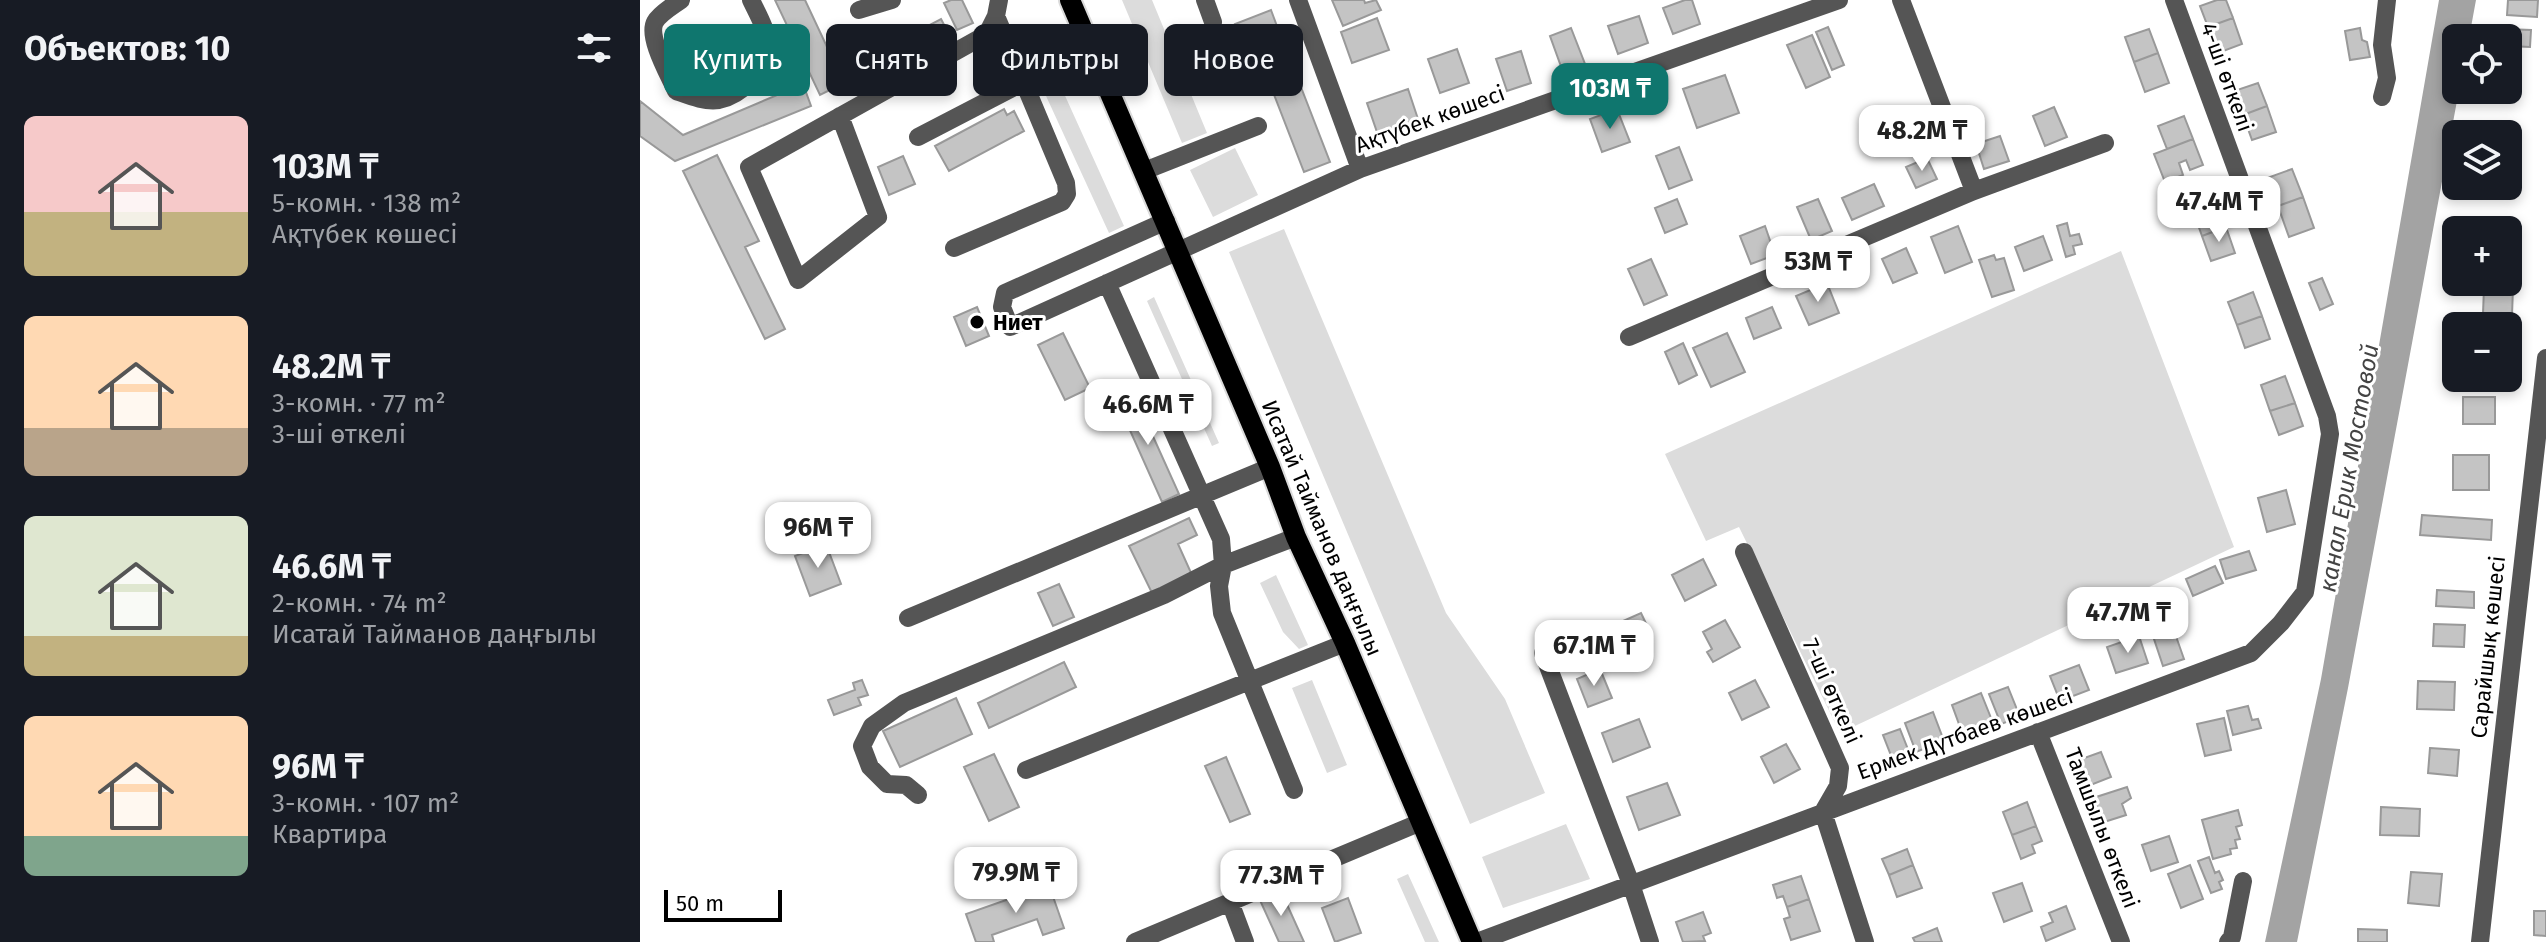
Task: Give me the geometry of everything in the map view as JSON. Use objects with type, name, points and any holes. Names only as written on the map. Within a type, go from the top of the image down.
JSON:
[{"type":"main road","name":"Исатай Тайманов даңғылы","points":[[1070,0],[1270,467],[1296,537],[1474,942]]},
{"type":"street","points":[[681,0],[653,24],[652,33],[676,91],[694,98],[714,100],[723,99],[756,77],[767,61],[767,36],[751,0]]},
{"type":"street","points":[[859,10],[892,0]]},
{"type":"street","points":[[1205,0],[1213,22]]},
{"type":"street","points":[[1298,0],[1360,169]]},
{"type":"street","name":"Ақтүбек көшесi","points":[[1166,221],[1005,293],[1002,307],[1010,327],[1360,169],[1839,0]]},
{"type":"street","points":[[1901,0],[1974,191]]},
{"type":"street","name":"4-шi өткелi","points":[[2174,0],[2319,395]]},
{"type":"street","points":[[2382,97],[2387,78],[2382,45],[2387,0]]},
{"type":"street","points":[[840,116],[878,217],[798,280],[749,167],[840,116],[987,34],[998,8]]},
{"type":"street","points":[[918,137],[997,96]]},
{"type":"street","points":[[954,248],[1062,202],[1067,194],[1066,183],[1030,96]]},
{"type":"street","points":[[1144,171],[1258,126]]},
{"type":"street","points":[[1629,337],[1974,191],[2105,143]]},
{"type":"street","points":[[1107,283],[1221,539],[1223,565],[1219,586],[1222,613],[1294,790]]},
{"type":"street","name":"Сарайшық көшесі","points":[[2480,942],[2546,358]]},
{"type":"street","name":"Ермек Дүтбаев көшесi","points":[[1474,942],[2251,653],[2281,623],[2305,592],[2330,434],[2319,395]]},
{"type":"street","points":[[908,618],[1270,467]]},
{"type":"street","points":[[918,795],[906,785],[887,784],[870,767],[862,746],[872,726],[904,703],[1164,595],[1223,565],[1296,537]]},
{"type":"street","name":"7-шi өткелi","points":[[1744,552],[1840,768],[1838,786],[1823,812]]},
{"type":"street","points":[[1026,770],[1345,643]]},
{"type":"street","points":[[1543,653],[1650,942]]},
{"type":"street","name":"Тамшылы өткелі","points":[[2038,732],[2121,942]]},
{"type":"street","points":[[1823,812],[1865,942]]},
{"type":"street","points":[[1135,942],[1421,822]]},
{"type":"street","points":[[2228,942],[2232,937],[2243,881]]},
{"type":"street","points":[[1230,902],[1245,942]]},
{"type":"shaded area","points":[[1122,0],[1152,0],[1164,29],[1164,96],[1192,96],[1207,133],[1182,143],[1148,62],[1148,24],[1132,24]]},
{"type":"shaded area","name":"канал Ерик Мостовой","points":[[2439,0],[2476,0],[2472,24],[2442,24],[2442,104],[2456,104],[2453,120],[2442,120],[2442,182],[2348,688],[2297,942],[2265,942],[2321,679]]},
{"type":"shaded area","points":[[1046,96],[1065,96],[1124,226],[1109,233]]},
{"type":"shaded area","points":[[1235,148],[1258,195],[1213,217],[1190,170]]},
{"type":"shaded area","points":[[1284,229],[1446,613],[1505,699],[1545,793],[1470,824],[1229,252]]},
{"type":"shaded area","points":[[2121,251],[2234,547],[1840,733],[1739,527],[1706,541],[1665,454]]},
{"type":"shaded area","points":[[1154,297],[1219,443],[1212,446],[1147,301]]},
{"type":"shaded area","points":[[1276,575],[1308,645],[1299,649],[1283,632],[1260,583]]},
{"type":"shaded area","points":[[1312,680],[1347,765],[1327,773],[1292,688]]},
{"type":"shaded area","points":[[1566,824],[1590,879],[1503,908],[1482,857]]},
{"type":"shaded area","points":[[1408,874],[1439,942],[1425,942],[1397,879]]},
{"type":"building","points":[[775,0],[805,0],[826,45],[826,92],[820,95],[810,74],[810,24],[786,24]]},
{"type":"building","points":[[962,0],[973,23],[957,30],[957,24],[954,24],[944,3]]},
{"type":"building","points":[[1332,0],[1364,0],[1365,3],[1376,0],[1381,10],[1343,26]]},
{"type":"building","points":[[1692,0],[1700,24],[1673,34],[1663,8]]},
{"type":"building","points":[[2226,0],[2233,18],[2208,27],[2200,6]]},
{"type":"building","points":[[2508,0],[2538,0],[2537,17],[2507,15]]},
{"type":"building","points":[[1271,10],[1276,24],[1235,24]]},
{"type":"building","points":[[1639,16],[1648,43],[1618,54],[1608,26]]},
{"type":"building","points":[[1377,18],[1389,50],[1352,63],[1341,32]]},
{"type":"building","points":[[2233,18],[2242,44],[2218,53],[2208,27]]},
{"type":"building","points":[[1828,27],[1844,65],[1832,70],[1816,32]]},
{"type":"building","points":[[1571,28],[1585,64],[1563,72],[1550,36]]},
{"type":"building","points":[[2360,28],[2370,57],[2350,60],[2345,31]]},
{"type":"building","points":[[2149,29],[2158,53],[2134,62],[2125,37]]},
{"type":"building","points":[[2522,30],[2531,30],[2530,47],[2522,47]]},
{"type":"building","points":[[1812,35],[1830,77],[1806,88],[1787,45]]},
{"type":"building","points":[[1457,49],[1469,83],[1440,93],[1428,59]]},
{"type":"building","points":[[1521,51],[1531,83],[1507,91],[1496,59]]},
{"type":"building","points":[[2158,53],[2169,83],[2145,92],[2134,62]]},
{"type":"building","points":[[1725,75],[1739,113],[1697,128],[1683,89]]},
{"type":"building","points":[[2258,83],[2267,106],[2243,115],[2234,91]]},
{"type":"building","points":[[1408,89],[1419,122],[1378,135],[1367,103]]},
{"type":"building","points":[[1303,92],[1330,162],[1304,172],[1275,96],[1303,96]]},
{"type":"building","points":[[775,96],[807,96],[811,106],[675,161],[640,136],[640,101],[683,135]]},
{"type":"building","points":[[2267,106],[2276,132],[2252,140],[2243,115]]},
{"type":"building","points":[[2054,107],[2067,137],[2045,146],[2033,116]]},
{"type":"building","points":[[1004,109],[1007,115],[1014,111],[1024,131],[949,171],[935,146]]},
{"type":"building","points":[[1617,109],[1630,142],[1602,152],[1590,119]]},
{"type":"building","points":[[2184,116],[2193,139],[2167,149],[2158,126]]},
{"type":"building","points":[[2000,136],[2009,161],[1984,169],[1976,144]]},
{"type":"building","points":[[2193,139],[2203,165],[2190,170],[2186,160],[2179,163],[2183,175],[2165,182],[2154,154]]},
{"type":"building","points":[[1679,147],[1692,180],[1669,189],[1656,156]]},
{"type":"building","points":[[717,155],[759,241],[745,247],[785,329],[765,339],[683,171]]},
{"type":"building","points":[[903,156],[915,184],[889,195],[878,167]]},
{"type":"building","points":[[1927,158],[1937,179],[1916,188],[1906,167]]},
{"type":"building","points":[[2292,169],[2303,197],[2278,206],[2267,178]]},
{"type":"building","points":[[1874,184],[1884,206],[1852,220],[1842,198]]},
{"type":"building","points":[[2303,197],[2314,228],[2289,237],[2278,206]]},
{"type":"building","points":[[1677,199],[1687,224],[1665,233],[1655,208]]},
{"type":"building","points":[[1818,199],[1832,231],[1811,240],[1797,207]]},
{"type":"building","points":[[2216,199],[2226,227],[2202,236],[2192,208]]},
{"type":"building","points":[[2067,223],[2070,236],[2079,234],[2082,244],[2073,246],[2075,254],[2066,257],[2057,226]]},
{"type":"building","points":[[1765,226],[1775,255],[1751,264],[1740,236]]},
{"type":"building","points":[[1958,226],[1972,262],[1945,273],[1931,237]]},
{"type":"building","points":[[2226,227],[2235,253],[2211,261],[2202,236]]},
{"type":"building","points":[[2043,236],[2052,260],[2024,271],[2015,247]]},
{"type":"building","points":[[1906,248],[1917,273],[1893,283],[1882,259]]},
{"type":"building","points":[[1994,255],[1996,260],[2004,258],[2014,290],[1992,297],[1979,260]]},
{"type":"building","points":[[1651,259],[1667,295],[1644,305],[1628,269]]},
{"type":"building","points":[[2322,278],[2333,304],[2320,310],[2309,283]]},
{"type":"building","points":[[1827,283],[1839,313],[1809,325],[1796,296]]},
{"type":"building","points":[[2253,292],[2262,316],[2237,325],[2228,302]]},
{"type":"building","points":[[2484,296],[2513,296],[2512,312],[2483,312]]},
{"type":"building","points":[[977,307],[989,336],[966,346],[954,317]]},
{"type":"building","points":[[1772,307],[1781,328],[1754,339],[1746,318]]},
{"type":"building","points":[[2262,316],[2270,339],[2245,348],[2237,325]]},
{"type":"building","points":[[1063,333],[1090,388],[1065,400],[1038,345]]},
{"type":"building","points":[[1727,333],[1745,372],[1711,387],[1693,348]]},
{"type":"building","points":[[1683,343],[1697,375],[1679,384],[1665,352]]},
{"type":"building","points":[[2285,376],[2295,403],[2270,411],[2261,385]]},
{"type":"building","points":[[1133,392],[1179,494],[1162,502],[1116,399]]},
{"type":"building","points":[[2463,397],[2495,397],[2495,424],[2463,424]]},
{"type":"building","points":[[2295,403],[2303,426],[2279,435],[2270,411]]},
{"type":"building","points":[[2453,455],[2489,455],[2489,490],[2453,490]]},
{"type":"building","points":[[2286,490],[2295,524],[2267,532],[2258,498]]},
{"type":"building","points":[[2422,515],[2492,520],[2491,540],[2420,535]]},
{"type":"building","points":[[1189,518],[1197,535],[1178,544],[1192,575],[1152,593],[1129,546]]},
{"type":"building","points":[[826,544],[841,584],[810,596],[795,556]]},
{"type":"building","points":[[2249,551],[2256,570],[2226,579],[2220,560]]},
{"type":"building","points":[[1703,559],[1716,585],[1685,601],[1672,575]]},
{"type":"building","points":[[2215,566],[2223,583],[2193,596],[2186,579]]},
{"type":"building","points":[[1059,584],[1074,617],[1053,626],[1038,593]]},
{"type":"building","points":[[2437,590],[2474,592],[2474,608],[2436,606]]},
{"type":"building","points":[[1641,613],[1652,636],[1625,649],[1614,625]]},
{"type":"building","points":[[1725,620],[1740,647],[1713,662],[1707,652],[1712,649],[1703,632]]},
{"type":"building","points":[[2434,624],[2465,625],[2464,647],[2433,646]]},
{"type":"building","points":[[2172,625],[2184,659],[2163,666],[2152,633]]},
{"type":"building","points":[[2139,636],[2148,663],[2116,673],[2107,647]]},
{"type":"building","points":[[1064,662],[1076,687],[989,728],[978,703]]},
{"type":"building","points":[[2079,665],[2089,690],[2060,701],[2050,676]]},
{"type":"building","points":[[1600,669],[1612,698],[1588,707],[1577,679]]},
{"type":"building","points":[[862,680],[868,695],[858,698],[861,705],[834,715],[828,700],[855,690],[853,683]]},
{"type":"building","points":[[1755,680],[1769,707],[1742,720],[1729,693]]},
{"type":"building","points":[[2418,681],[2455,682],[2454,710],[2417,709]]},
{"type":"building","points":[[2008,687],[2020,717],[2001,724],[1989,694]]},
{"type":"building","points":[[1981,693],[1993,723],[1963,735],[1952,705]]},
{"type":"building","points":[[956,698],[972,734],[900,767],[883,731]]},
{"type":"building","points":[[2248,706],[2252,720],[2258,719],[2261,728],[2233,735],[2227,711]]},
{"type":"building","points":[[1933,712],[1944,741],[1916,752],[1905,723]]},
{"type":"building","points":[[2224,718],[2231,750],[2205,756],[2197,724]]},
{"type":"building","points":[[1639,719],[1650,747],[1613,762],[1602,733]]},
{"type":"building","points":[[1900,729],[1909,752],[1892,758],[1883,735]]},
{"type":"building","points":[[1786,744],[1800,769],[1774,783],[1761,757]]},
{"type":"building","points":[[2430,748],[2459,750],[2457,776],[2428,773]]},
{"type":"building","points":[[2101,752],[2111,777],[2083,788],[2073,762]]},
{"type":"building","points":[[994,754],[1019,807],[989,821],[964,767]]},
{"type":"building","points":[[1226,757],[1250,814],[1230,822],[1205,766]]},
{"type":"building","points":[[1667,783],[1680,815],[1639,830],[1627,797]]},
{"type":"building","points":[[2127,787],[2131,798],[2122,804],[2126,815],[2098,824],[2090,799]]},
{"type":"building","points":[[2027,802],[2036,826],[2012,835],[2003,812]]},
{"type":"building","points":[[2381,807],[2420,809],[2419,836],[2380,835]]},
{"type":"building","points":[[2238,810],[2242,825],[2236,827],[2240,839],[2235,840],[2237,848],[2230,849],[2231,854],[2213,859],[2202,820]]},
{"type":"building","points":[[2036,826],[2042,841],[2032,845],[2035,853],[2021,859],[2012,835]]},
{"type":"building","points":[[2169,836],[2178,862],[2151,871],[2142,845]]},
{"type":"building","points":[[1907,849],[1913,865],[1889,875],[1882,859]]},
{"type":"building","points":[[2209,857],[2215,873],[2219,871],[2223,880],[2219,882],[2222,889],[2211,893],[2198,861]]},
{"type":"building","points":[[1913,865],[1922,888],[1897,897],[1889,875]]},
{"type":"building","points":[[2190,865],[2203,899],[2181,908],[2168,874]]},
{"type":"building","points":[[2411,872],[2442,874],[2439,906],[2408,903]]},
{"type":"building","points":[[1801,876],[1809,899],[1787,907],[1783,896],[1777,898],[1773,885]]},
{"type":"building","points":[[2022,883],[2032,911],[2004,922],[1993,893]]},
{"type":"building","points":[[1049,885],[1064,928],[1043,935],[1037,919],[992,935],[994,942],[976,942],[966,914]]},
{"type":"building","points":[[1280,889],[1304,942],[1279,942],[1259,898]]},
{"type":"building","points":[[1348,898],[1361,933],[1335,942],[1322,908]]},
{"type":"building","points":[[1809,899],[1820,931],[1791,940],[1784,919],[1790,917],[1787,907]]},
{"type":"building","points":[[2066,906],[2075,929],[2046,941],[2041,927],[2053,922],[2049,913]]},
{"type":"building","points":[[2534,911],[2546,911],[2546,936],[2534,935]]},
{"type":"building","points":[[1703,912],[1711,933],[1703,936],[1705,941],[1683,942],[1676,922]]},
{"type":"building","points":[[1937,928],[1942,942],[1915,942],[1913,938]]},
{"type":"building","points":[[2358,929],[2387,930],[2387,942],[2358,942]]},
{"type":"place","name":"Ниет","points":[[977,322]]}]
